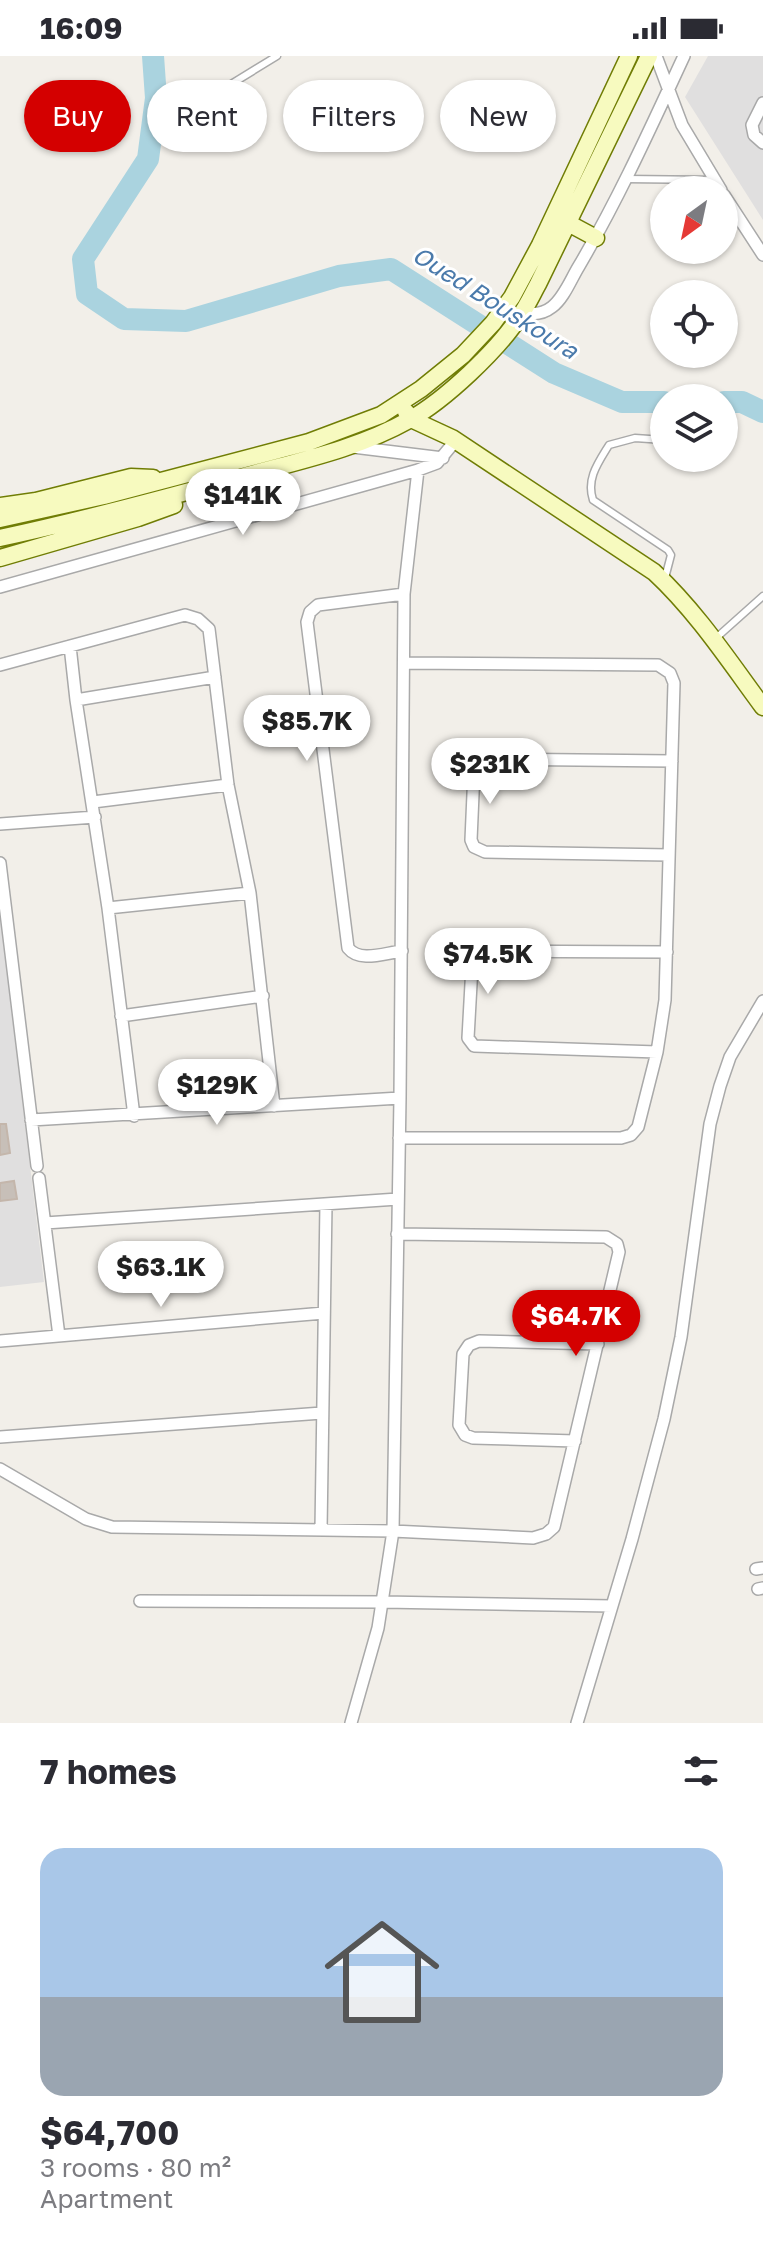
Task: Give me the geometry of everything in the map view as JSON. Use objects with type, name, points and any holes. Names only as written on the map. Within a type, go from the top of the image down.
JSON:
[{"type":"main road","points":[[0,538],[218,483],[348,446],[411,419],[432,404],[471,359],[520,285],[629,56]]},
{"type":"main road","points":[[0,519],[170,479],[354,427],[400,404],[471,359],[508,332],[523,312],[649,56]]},
{"type":"main road","points":[[568,223],[596,238]]},
{"type":"main road","points":[[421,389],[454,439]]},
{"type":"main road","points":[[400,404],[411,419],[454,439],[631,556],[665,582],[682,599],[763,707]]},
{"type":"main road","points":[[0,506],[36,501],[131,477],[170,479]]},
{"type":"main road","points":[[0,558],[138,518],[197,496],[218,483]]},
{"type":"street","points":[[656,56],[682,125],[713,176]]},
{"type":"street","points":[[523,312],[543,312],[555,304],[596,238],[684,56]]},
{"type":"street","points":[[763,103],[752,125],[754,135],[763,143]]},
{"type":"street","points":[[738,216],[763,255]]},
{"type":"street","points":[[0,587],[418,470],[443,458],[454,439]]},
{"type":"street","points":[[348,446],[443,458]]},
{"type":"street","points":[[351,1723],[383,1602],[393,1531],[404,594],[418,470]]},
{"type":"street","points":[[402,951],[361,957],[348,948],[307,622],[310,612],[318,605],[404,594]]},
{"type":"street","points":[[0,665],[185,615],[198,619],[209,629],[228,785],[250,893],[274,1106]]},
{"type":"street","points":[[70,646],[134,1116]]},
{"type":"street","points":[[399,1138],[626,1137],[635,1131],[640,1122],[657,1052],[665,1000],[674,683],[663,667],[404,663]]},
{"type":"street","points":[[76,700],[215,677]]},
{"type":"street","points":[[669,855],[485,852],[474,847],[471,840],[473,775],[478,764],[486,759],[672,761]]},
{"type":"street","points":[[93,802],[228,785]]},
{"type":"street","points":[[0,824],[95,817]]},
{"type":"street","points":[[0,863],[59,1336]]},
{"type":"street","points":[[108,908],[250,893]]},
{"type":"street","points":[[657,1052],[474,1046],[468,1038],[472,966],[474,958],[485,951],[667,952]]},
{"type":"street","points":[[121,1016],[263,996]]},
{"type":"street","points":[[577,1723],[664,1419],[681,1337],[710,1124],[730,1057],[763,1001]]},
{"type":"street","points":[[31,1120],[400,1098]]},
{"type":"street","points":[[45,1223],[398,1199]]},
{"type":"street","points":[[321,1530],[326,1204]]},
{"type":"street","points":[[0,1469],[86,1519],[121,1528],[393,1531],[533,1538],[546,1534],[554,1527],[619,1252],[617,1244],[610,1238],[397,1234]]},
{"type":"street","points":[[0,1341],[324,1313]]},
{"type":"street","points":[[575,1441],[473,1438],[465,1435],[459,1425],[463,1354],[469,1345],[479,1341],[598,1344]]},
{"type":"street","points":[[0,1437],[322,1413]]},
{"type":"street","points":[[140,1601],[612,1606]]},
{"type":"lane","points":[[238,80],[277,56]]},
{"type":"lane","points":[[626,179],[650,181]]},
{"type":"lane","points":[[650,439],[635,438],[609,445],[593,473],[589,489],[593,500],[668,550],[671,555],[665,582]]},
{"type":"lane","points":[[714,641],[763,596]]},
{"type":"shaded area","points":[[708,56],[763,56],[763,220],[738,176],[735,176],[685,97]]},
{"type":"shaded area","points":[[0,916],[44,1282],[0,1287]]},
{"type":"building","points":[[0,1124],[6,1124],[10,1153],[0,1155]]},
{"type":"building","points":[[14,1181],[17,1199],[0,1201],[0,1183]]},
{"type":"waterway","name":"Oued Bouskoura","points":[[153,56],[156,98],[148,159],[83,259],[87,294],[124,319],[186,321],[339,276],[391,269],[554,373],[622,402],[650,402]]},
{"type":"waterway","name":"Oued Bouskoura","points":[[738,402],[763,412]]}]
